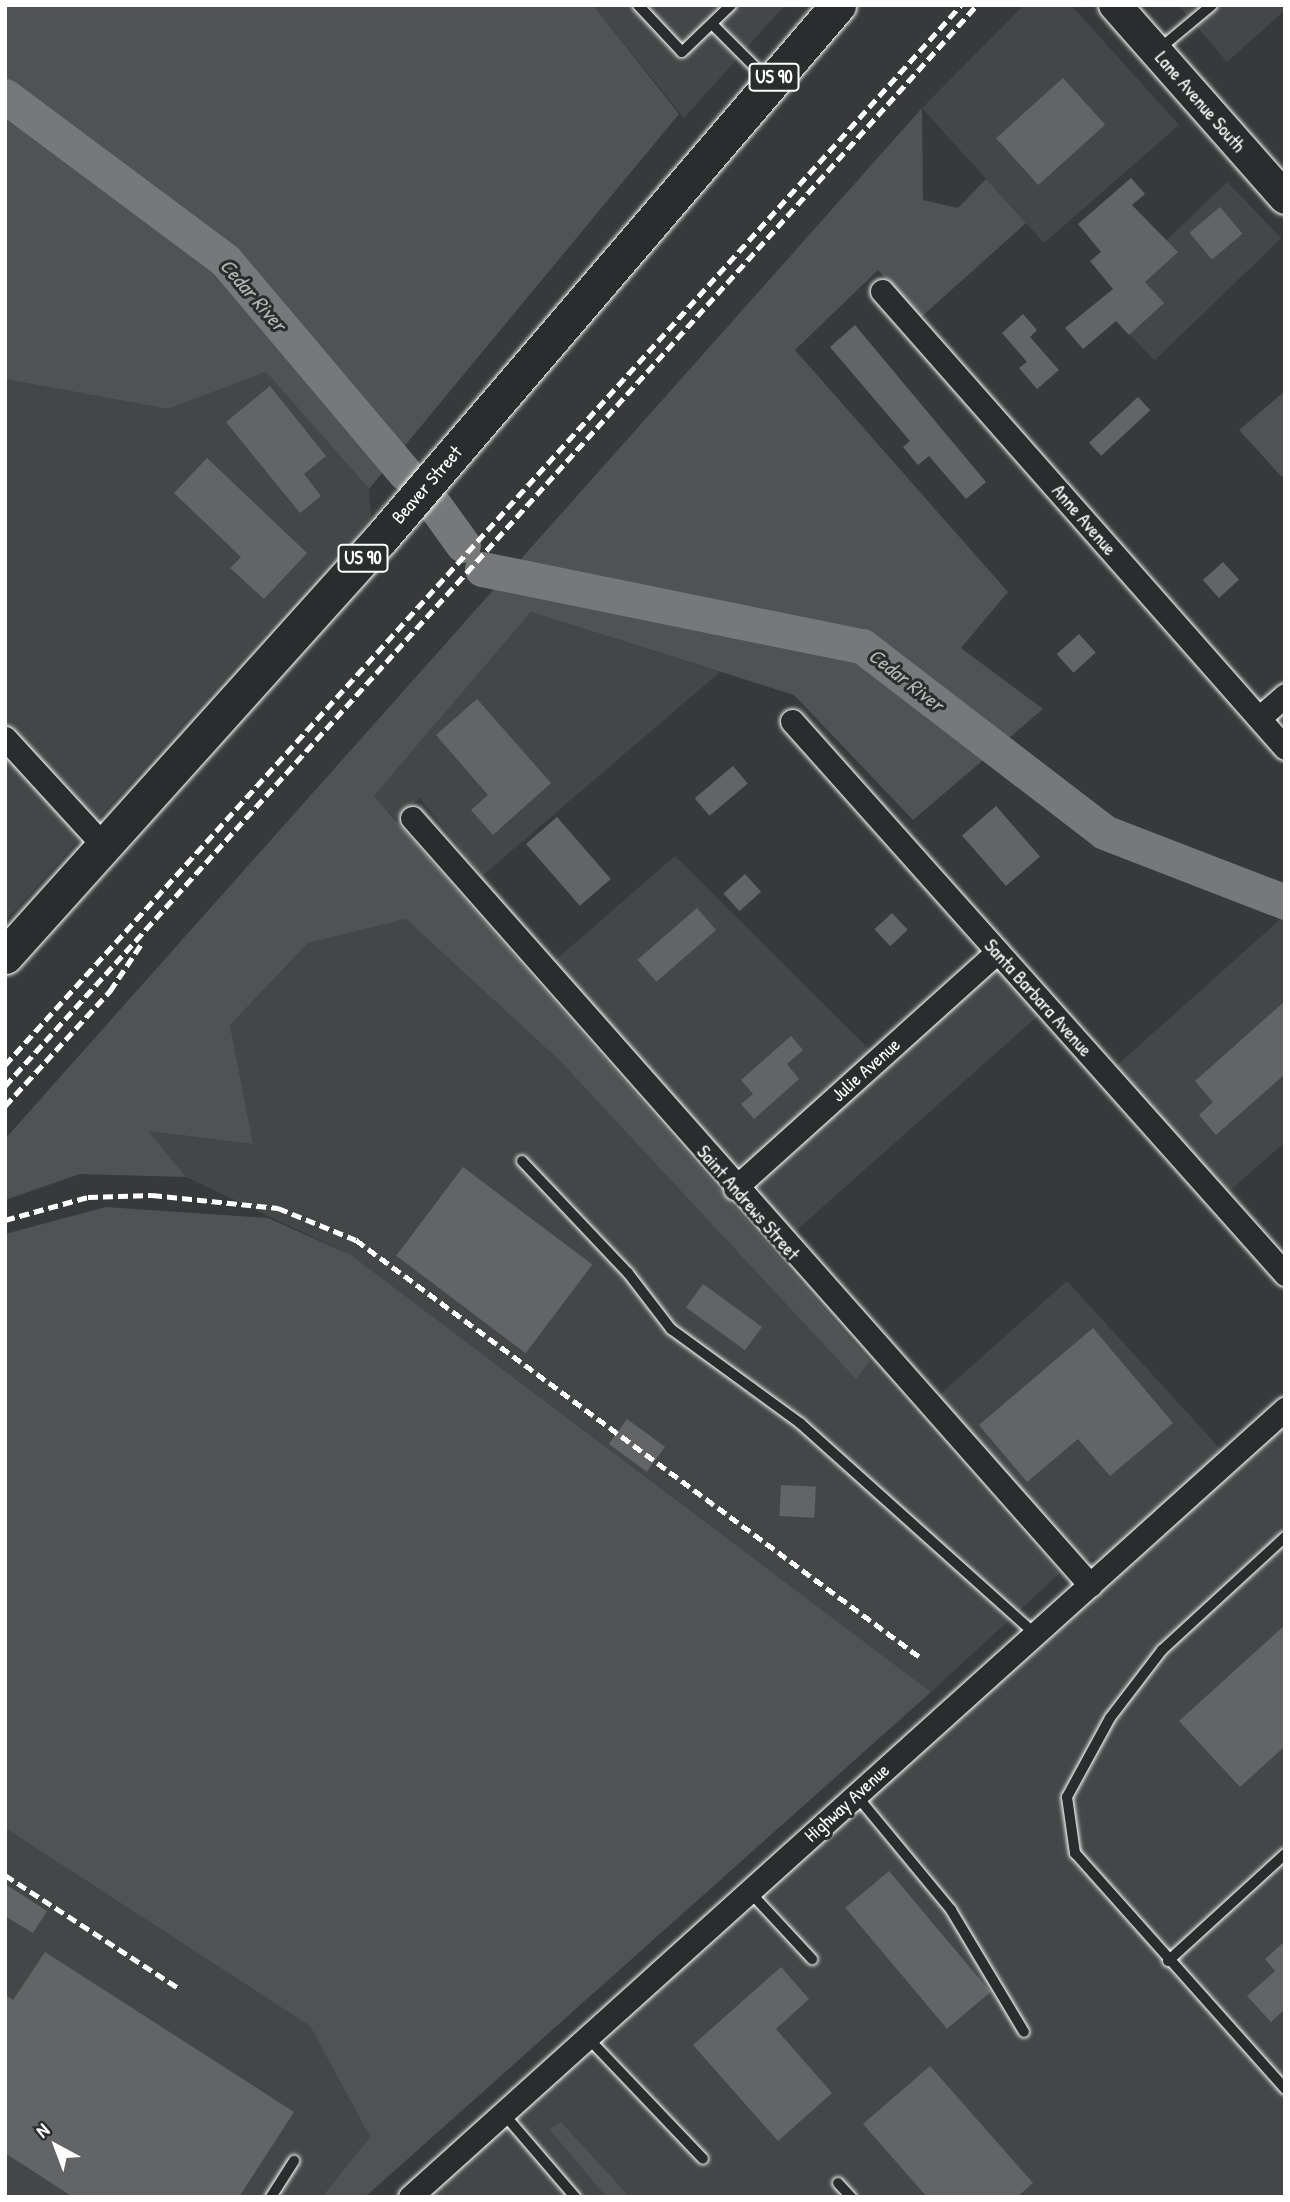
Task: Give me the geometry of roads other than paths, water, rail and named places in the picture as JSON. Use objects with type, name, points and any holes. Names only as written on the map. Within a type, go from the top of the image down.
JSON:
[{"type":"main road","name":"Beaver Street","points":[[5,956],[382,537],[769,82],[838,5]]},
{"type":"main road","name":"Lane Avenue South","points":[[1115,5],[1285,198]]},
{"type":"street","name":"Anne Avenue","points":[[882,291],[1285,748]]},
{"type":"street","points":[[1259,718],[1285,695]]},
{"type":"street","name":"Santa Barbara Avenue","points":[[792,721],[1285,1273]]},
{"type":"street","points":[[5,738],[104,846]]},
{"type":"street","name":"Saint Andrews Street","points":[[412,818],[735,1188],[1090,1584]]},
{"type":"street","name":"Julie Avenue","points":[[735,1188],[997,952]]},
{"type":"street","name":"Highway Avenue","points":[[410,2197],[1285,1409]]},
{"type":"lane","points":[[641,6],[682,52],[731,5]]},
{"type":"lane","points":[[1156,52],[1212,5]]},
{"type":"lane","points":[[712,24],[769,82]]},
{"type":"lane","points":[[522,1161],[628,1273],[671,1329],[800,1423],[1035,1634]]},
{"type":"lane","points":[[1285,1537],[1162,1650],[1110,1718],[1067,1797],[1075,1853],[1285,2090]]},
{"type":"lane","points":[[856,1796],[951,1910],[1024,2032]]},
{"type":"lane","points":[[1168,1961],[1285,1854]]},
{"type":"lane","points":[[749,1891],[812,1959]]},
{"type":"lane","points":[[587,2037],[704,2159]]},
{"type":"lane","points":[[503,2113],[575,2197]]},
{"type":"lane","points":[[271,2197],[294,2161]]},
{"type":"lane","points":[[838,2183],[851,2197]]},
{"type":"waterway","name":"Cedar River","points":[[5,96],[225,260],[405,473]]},
{"type":"waterway","name":"Cedar River","points":[[435,506],[463,545]]},
{"type":"waterway","name":"Cedar River","points":[[482,569],[862,646],[1104,832],[1285,902]]},
{"type":"railway","points":[[5,1065],[961,5]]},
{"type":"railway","points":[[5,1086],[977,5]]},
{"type":"railway","points":[[5,1106],[110,991],[142,943]]},
{"type":"railway","points":[[5,1220],[88,1197],[152,1195],[278,1208],[356,1240],[921,1658]]},
{"type":"railway","points":[[5,1875],[180,1989]]}]
